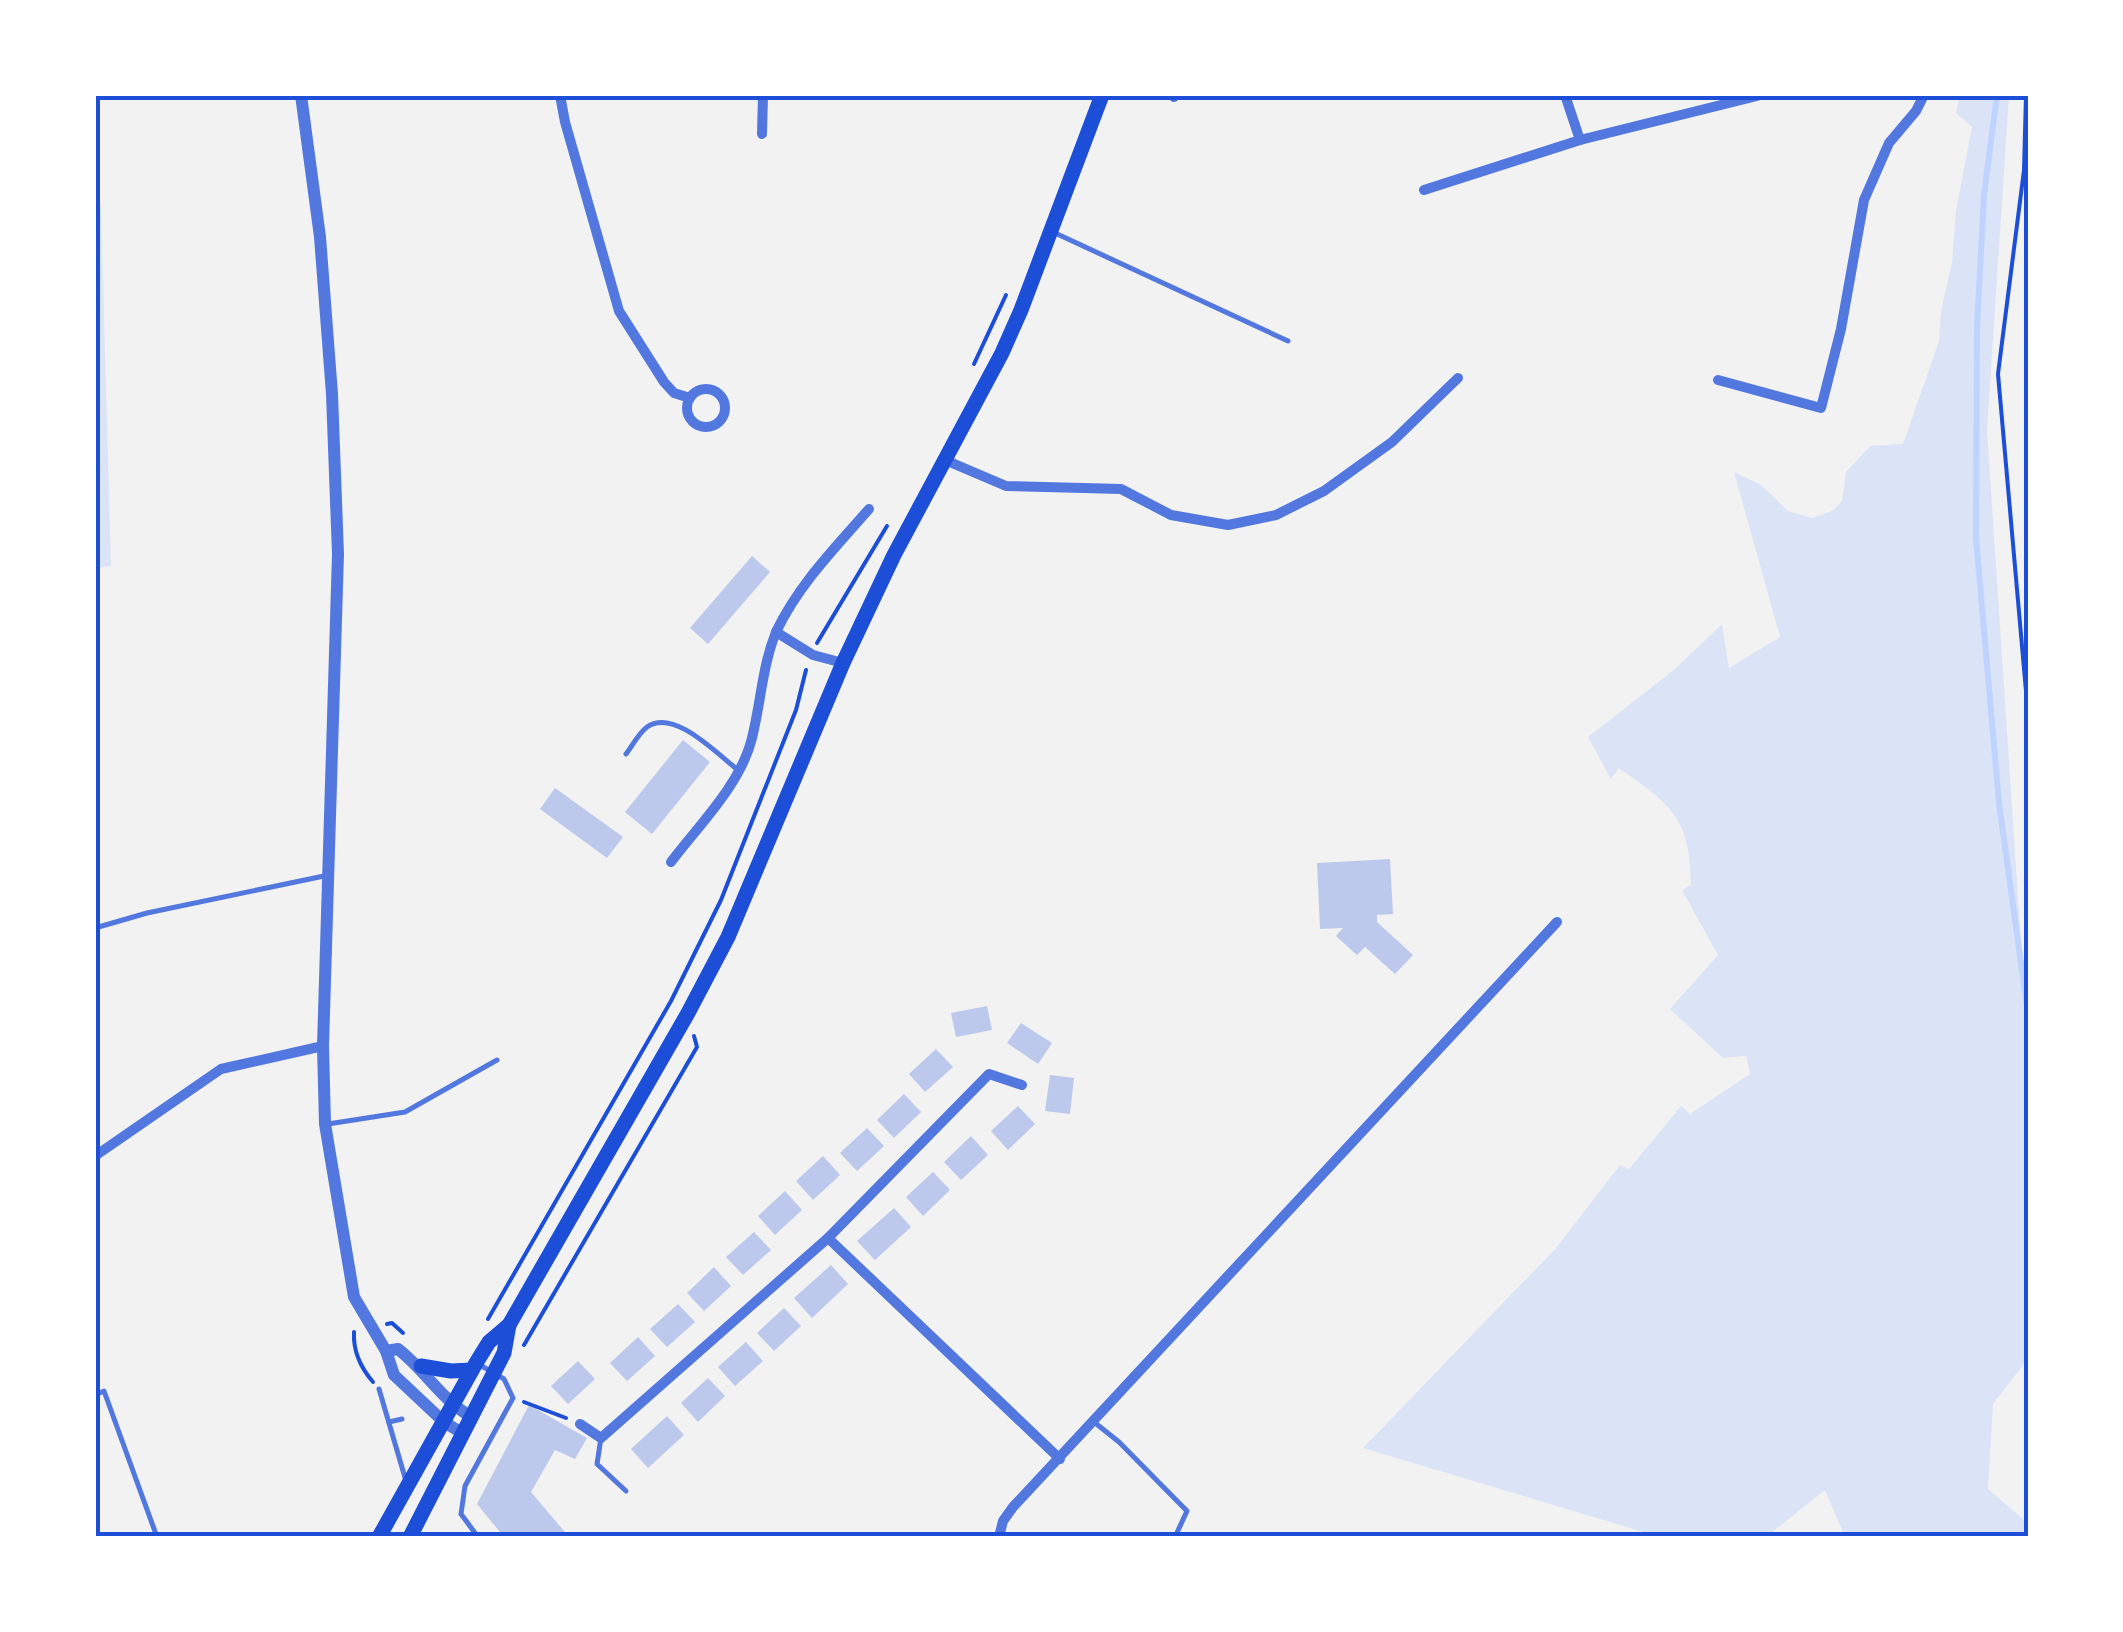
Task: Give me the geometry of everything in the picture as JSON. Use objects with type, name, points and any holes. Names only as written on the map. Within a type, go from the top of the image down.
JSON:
[{"type":"main road","points":[[410,1537],[504,1353],[509,1325],[728,937],[843,663],[894,554],[1002,353],[1102,95]]},
{"type":"main road","points":[[379,1537],[474,1366],[489,1342],[509,1325]]},
{"type":"main road","points":[[422,1366],[451,1371],[474,1366]]},
{"type":"street","points":[[301,95],[320,237],[332,394],[338,554],[323,1046],[325,1124],[354,1297],[386,1351],[394,1374],[444,1422],[462,1433]]},
{"type":"street","points":[[560,95],[564,122],[619,311],[664,382],[674,393],[690,398]]},
{"type":"street","points":[[762,134],[763,95]]},
{"type":"street","points":[[1565,95],[1580,140]]},
{"type":"street","points":[[1718,380],[1821,408],[1842,329],[1864,200],[1889,143],[1924,95]]},
{"type":"street","points":[[1424,190],[1580,140],[1757,96]]},
{"type":"street","points":[[945,460],[1006,486],[1121,489],[1172,515],[1228,526],[1276,515],[1324,491],[1392,442],[1458,378]]},
{"type":"street","points":[[670,862],[738,770],[752,739],[761,680],[776,632],[791,601],[870,509]]},
{"type":"street","points":[[776,632],[813,655],[843,663]]},
{"type":"street","points":[[1000,1537],[1003,1521],[1013,1507],[1557,922]]},
{"type":"street","points":[[95,1156],[222,1069],[323,1046]]},
{"type":"street","points":[[580,1424],[601,1438],[828,1238],[989,1074],[1022,1085]]},
{"type":"street","points":[[828,1238],[1060,1459]]},
{"type":"street","points":[[386,1351],[398,1349],[422,1366],[454,1407],[470,1416]]},
{"type":"lane","points":[[1052,232],[1288,342]]},
{"type":"lane","points":[[626,754],[647,727],[666,721],[680,725],[738,770]]},
{"type":"lane","points":[[95,928],[147,913],[327,875]]},
{"type":"lane","points":[[325,1124],[405,1112],[497,1060]]},
{"type":"lane","points":[[474,1366],[494,1373],[510,1388],[514,1398],[465,1486],[461,1514],[478,1537]]},
{"type":"lane","points":[[379,1389],[408,1489]]},
{"type":"lane","points":[[95,1395],[104,1391],[157,1537]]},
{"type":"lane","points":[[389,1422],[402,1419]]},
{"type":"lane","points":[[1094,1422],[1187,1510],[1175,1537]]},
{"type":"lane","points":[[601,1438],[597,1464],[626,1491]]},
{"type":"path","points":[[2026,95],[2024,170],[1998,374],[2028,714]]},
{"type":"path","points":[[968,377],[1011,284]]},
{"type":"path","points":[[818,642],[894,514]]},
{"type":"path","points":[[482,1328],[688,967],[721,900],[796,710],[806,669]]},
{"type":"path","points":[[522,1347],[697,1047]]},
{"type":"path","points":[[354,1297],[354,1342],[364,1371],[379,1389]]},
{"type":"path","points":[[392,1323],[412,1340]]},
{"type":"path","points":[[514,1398],[580,1424]]},
{"type":"shaded area","points":[[1960,95],[2009,95],[1987,431],[2028,1047],[2028,1359],[1993,1404],[1988,1489],[2028,1523],[2028,1537],[1845,1537],[1825,1490],[1766,1537],[1660,1537],[1363,1448],[1556,1248],[1620,1165],[1629,1169],[1681,1106],[1690,1114],[1750,1074],[1746,1056],[1723,1058],[1670,1009],[1718,955],[1682,890],[1691,885],[1687,843],[1681,828],[1664,803],[1619,768],[1611,779],[1588,737],[1675,669],[1722,624],[1729,668],[1780,637],[1734,472],[1761,485],[1788,511],[1812,518],[1832,511],[1842,501],[1846,472],[1870,446],[1903,444],[1939,341],[1952,262],[1956,210],[1972,127],[1956,113]]},
{"type":"shaded area","points":[[95,204],[101,205],[111,566],[95,568]]},
{"type":"building","points":[[752,556],[770,572],[708,644],[690,628]]},
{"type":"building","points":[[683,740],[710,762],[652,834],[625,812]]},
{"type":"building","points":[[555,788],[623,837],[607,858],[540,809]]},
{"type":"building","points":[[1390,859],[1393,914],[1377,915],[1377,922],[1413,955],[1395,974],[1365,947],[1357,955],[1336,936],[1343,928],[1320,929],[1317,863]]},
{"type":"building","points":[[987,1006],[992,1030],[956,1037],[951,1013]]},
{"type":"building","points":[[1021,1023],[1052,1043],[1038,1064],[1007,1043]]},
{"type":"building","points":[[936,1049],[953,1067],[925,1092],[909,1074]]},
{"type":"building","points":[[1050,1075],[1074,1078],[1070,1114],[1045,1111]]},
{"type":"building","points":[[904,1094],[921,1112],[894,1138],[877,1120]]},
{"type":"building","points":[[1018,1106],[1035,1124],[1008,1150],[991,1131]]},
{"type":"building","points":[[867,1128],[884,1146],[857,1171],[840,1153]]},
{"type":"building","points":[[971,1136],[988,1155],[961,1180],[944,1162]]},
{"type":"building","points":[[823,1156],[840,1175],[813,1200],[796,1181]]},
{"type":"building","points":[[933,1172],[950,1190],[923,1216],[906,1197]]},
{"type":"building","points":[[785,1191],[802,1210],[775,1235],[758,1216]]},
{"type":"building","points":[[894,1208],[911,1227],[875,1260],[857,1241]]},
{"type":"building","points":[[754,1232],[771,1250],[743,1275],[726,1257]]},
{"type":"building","points":[[831,1265],[848,1284],[812,1318],[794,1298]]},
{"type":"building","points":[[714,1267],[731,1286],[704,1311],[687,1293]]},
{"type":"building","points":[[678,1304],[695,1322],[667,1347],[650,1329]]},
{"type":"building","points":[[784,1308],[801,1326],[774,1351],[757,1333]]},
{"type":"building","points":[[638,1337],[655,1356],[627,1381],[610,1363]]},
{"type":"building","points":[[746,1342],[763,1361],[735,1386],[718,1367]]},
{"type":"building","points":[[578,1361],[595,1379],[568,1404],[551,1386]]},
{"type":"building","points":[[708,1378],[725,1396],[698,1422],[681,1403]]},
{"type":"building","points":[[529,1405],[587,1438],[575,1459],[555,1450],[531,1492],[569,1537],[504,1537],[477,1504]]},
{"type":"building","points":[[667,1416],[684,1435],[648,1468],[631,1449]]},
{"type":"waterway","points":[[1997,95],[1984,195],[1977,327],[1976,538],[1999,803],[2028,1014]]}]
